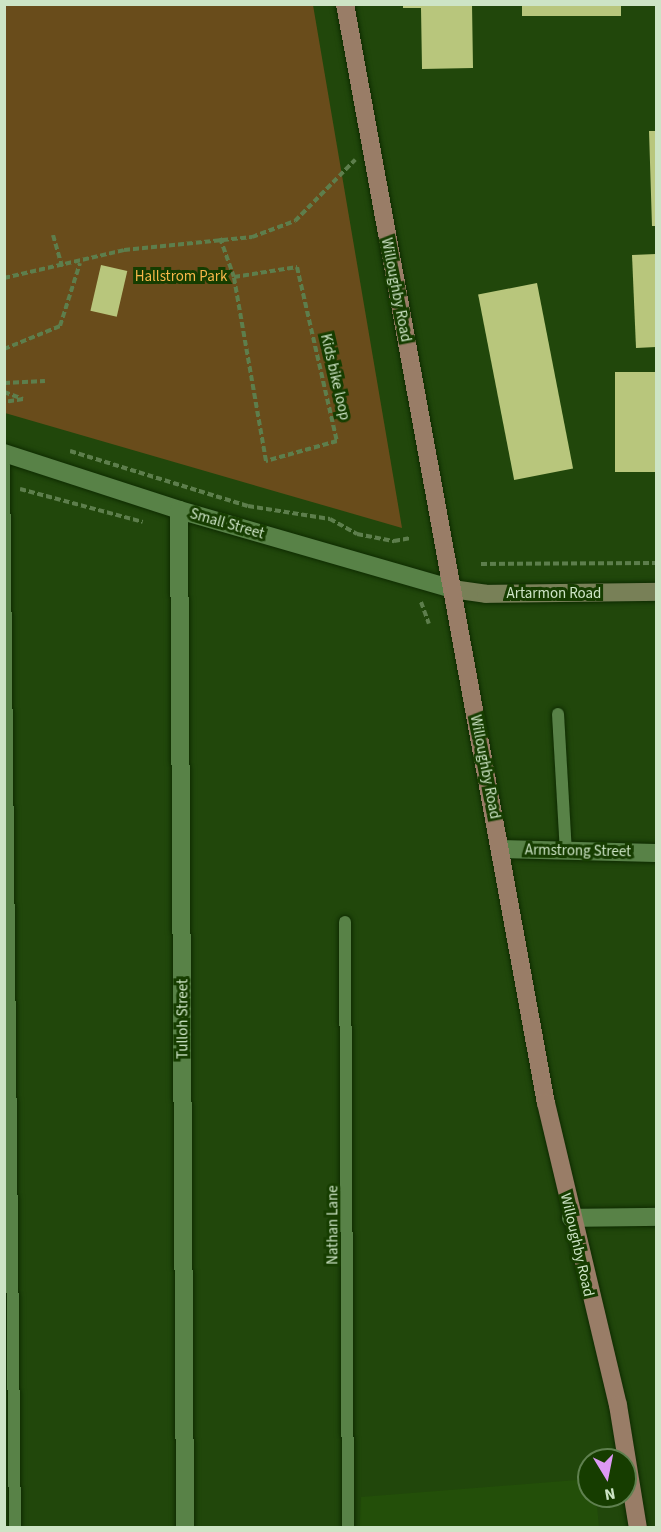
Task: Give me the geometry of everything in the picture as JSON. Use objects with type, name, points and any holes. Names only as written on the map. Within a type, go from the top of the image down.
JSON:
[{"type":"main road","name":"Willoughby Road","points":[[345,4],[546,1103],[571,1218],[618,1405],[638,1527]]},
{"type":"street","name":"Small Street","points":[[4,453],[179,510],[452,589]]},
{"type":"street","name":"Tulloh Street","points":[[179,510],[185,1527]]},
{"type":"street","name":"Artarmon Road","points":[[452,589],[486,594],[657,592]]},
{"type":"street","name":"Armstrong Street","points":[[500,849],[657,853]]},
{"type":"street","points":[[571,1218],[657,1217]]},
{"type":"lane","points":[[4,465],[15,1527]]},
{"type":"lane","points":[[558,714],[566,851]]},
{"type":"lane","name":"Nathan Lane","points":[[345,922],[348,1527]]},
{"type":"path","points":[[4,278],[62,267],[123,250],[220,238],[252,237],[295,221],[370,147]]},
{"type":"path","points":[[53,235],[62,267]]},
{"type":"path","name":"Kids bike loop","points":[[220,238],[234,278],[266,461],[337,441],[297,267],[234,278]]},
{"type":"path","points":[[4,349],[60,326],[80,262]]},
{"type":"path","points":[[4,383],[45,381]]},
{"type":"path","points":[[4,392],[23,399],[4,402]]},
{"type":"path","name":"Small Street","points":[[62,448],[248,506],[281,514],[330,519],[357,534],[394,541],[411,538]]},
{"type":"path","name":"Artarmon Road","points":[[481,564],[657,563]]},
{"type":"path","points":[[422,602],[429,624]]},
{"type":"shaded area","points":[[577,1480],[577,1508],[597,1508],[599,1527],[360,1527],[361,1497]]},
{"type":"green space","name":"Hallstrom Park","points":[[4,5],[313,5],[402,528],[5,413]]},
{"type":"building","points":[[403,4],[472,4],[473,68],[422,69],[421,8],[403,8]]},
{"type":"building","points":[[522,4],[621,4],[621,16],[522,16]]},
{"type":"building","points":[[649,131],[656,131],[656,226],[652,226]]},
{"type":"building","points":[[656,254],[656,347],[636,348],[632,255]]},
{"type":"building","points":[[101,265],[127,271],[117,317],[90,311]]},
{"type":"building","points":[[537,283],[573,469],[514,480],[478,294]]},
{"type":"building","points":[[615,372],[656,372],[656,472],[615,472]]}]
